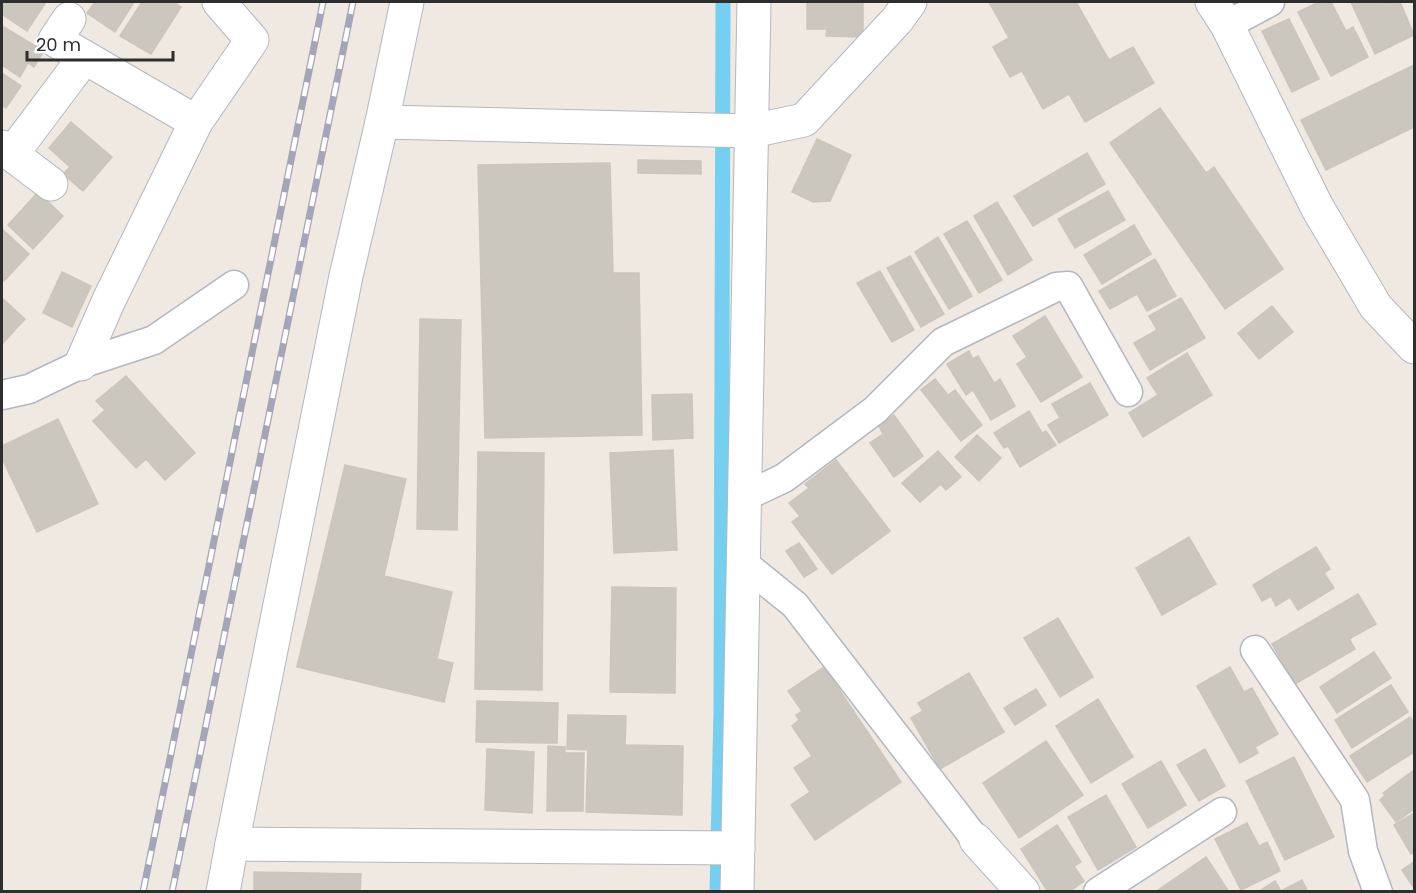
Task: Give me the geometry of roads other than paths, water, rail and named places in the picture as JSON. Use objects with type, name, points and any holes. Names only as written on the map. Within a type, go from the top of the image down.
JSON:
[{"type":"street","points":[[81,364],[109,300],[196,122],[252,40],[219,2]]},
{"type":"street","points":[[223,891],[346,276],[407,2]]},
{"type":"street","points":[[737,891],[753,2]]},
{"type":"street","points":[[382,122],[752,131],[804,120],[897,20],[910,2]]},
{"type":"street","points":[[1219,13],[1317,207],[1376,307],[1414,347]]},
{"type":"street","points":[[69,19],[55,40],[196,122]]},
{"type":"street","points":[[51,184],[7,151],[84,58]]},
{"type":"street","points":[[976,840],[1023,891]]},
{"type":"street","points":[[232,844],[738,848]]},
{"type":"lane","points":[[1219,13],[1270,2]]},
{"type":"lane","points":[[2,395],[29,389],[81,364],[154,340],[234,285]]},
{"type":"lane","points":[[744,497],[784,478],[875,410],[943,342],[1056,287],[1068,286],[1128,392]]},
{"type":"lane","points":[[742,562],[795,605],[976,840]]},
{"type":"lane","points":[[1255,650],[1355,800],[1363,851],[1378,891]]},
{"type":"lane","points":[[1098,891],[1222,812]]},
{"type":"waterway","points":[[717,892],[721,712],[723,2]]},
{"type":"railway","points":[[143,892],[323,2]]},
{"type":"railway","points":[[172,892],[353,2]]}]
